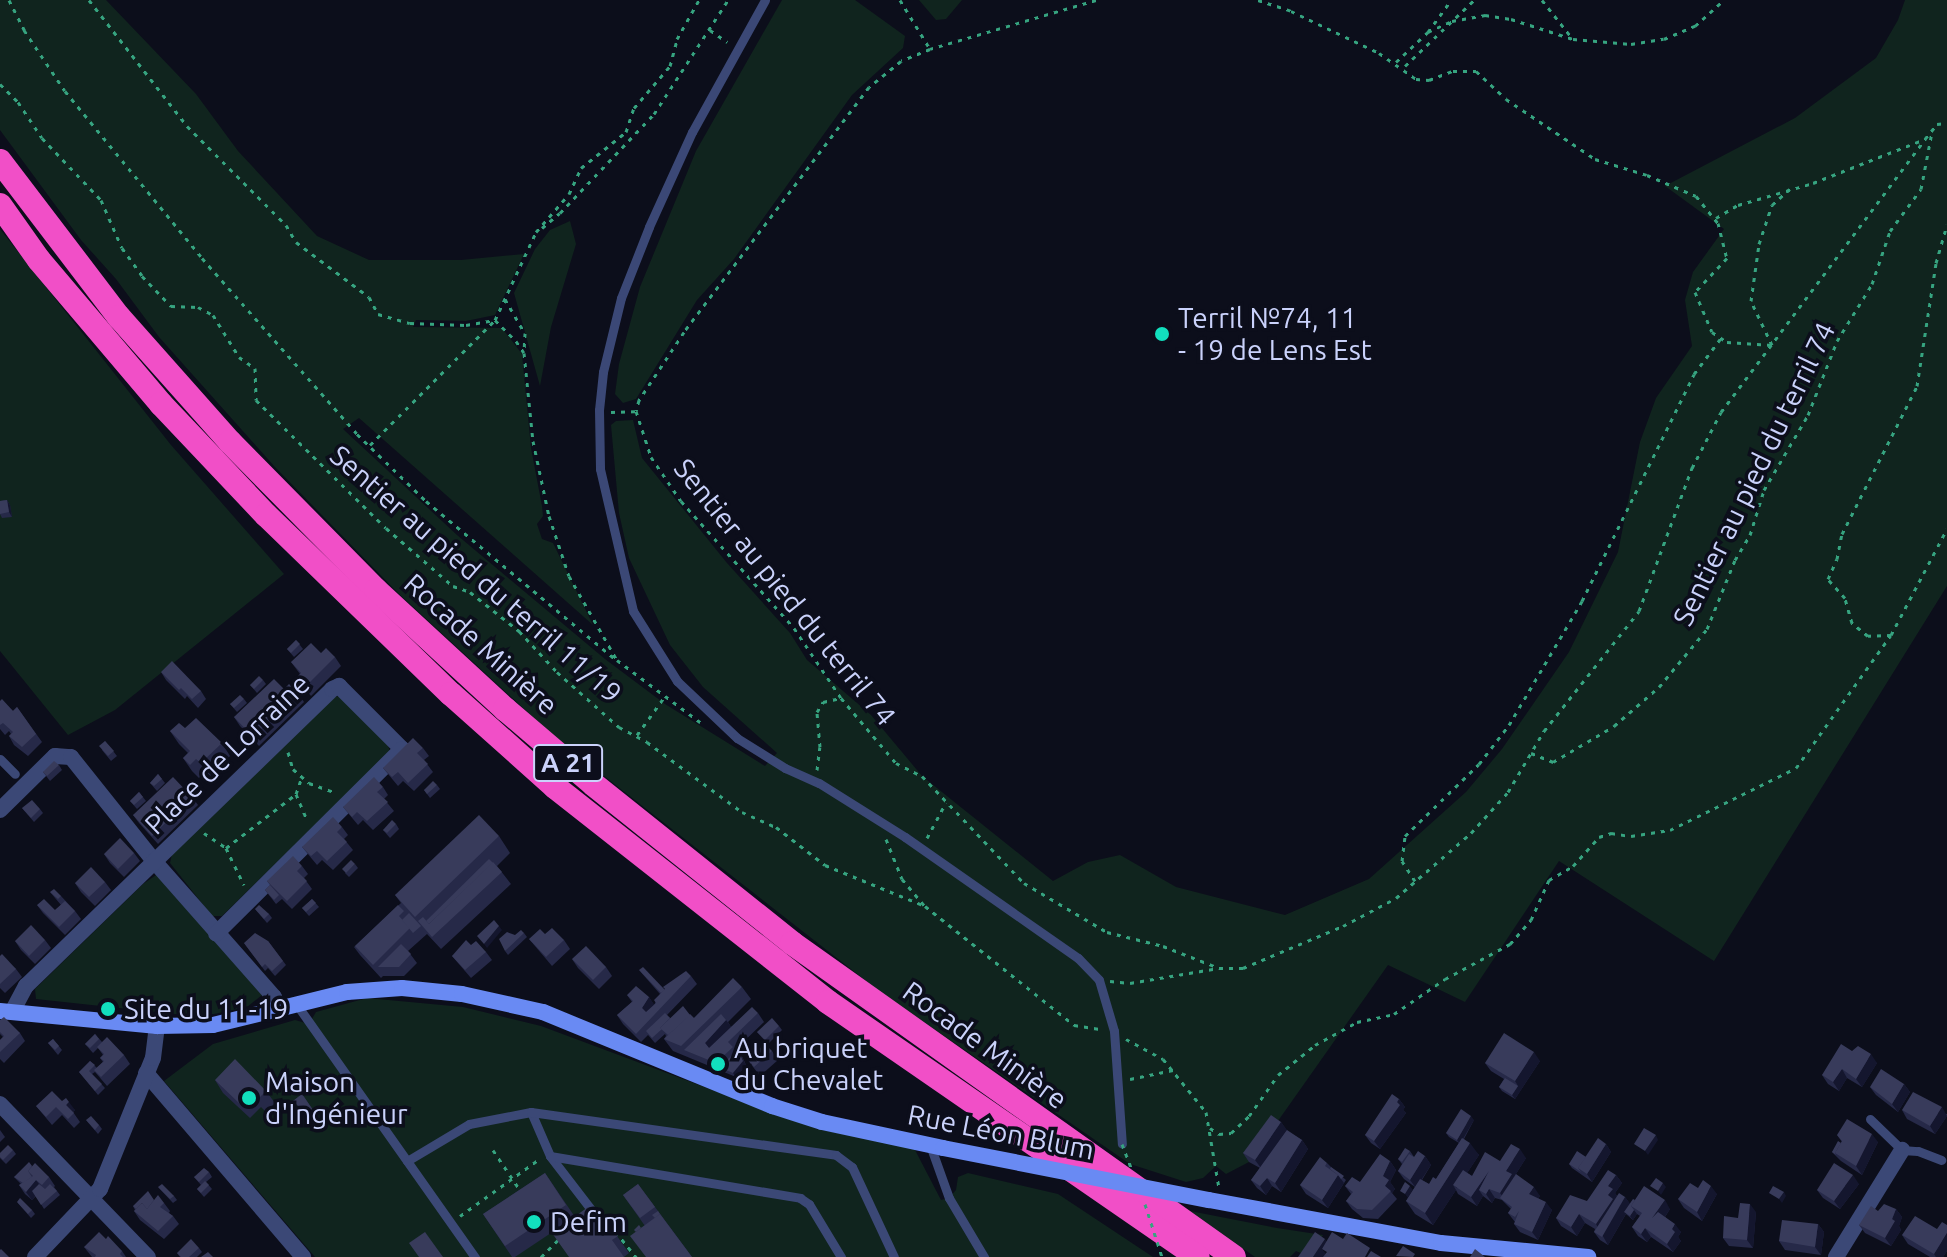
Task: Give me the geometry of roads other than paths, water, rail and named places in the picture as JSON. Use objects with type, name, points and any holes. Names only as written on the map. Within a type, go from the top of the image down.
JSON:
[{"type":"highway","name":"Rocade Minière","points":[[0,161],[119,317],[230,442],[376,590],[505,709],[593,784],[792,943],[1234,1257]]},
{"type":"highway","name":"Rocade Minière","points":[[0,205],[39,260],[151,393],[266,515],[451,694],[555,787],[828,1002],[1197,1257]]},
{"type":"street","name":"Place de Lorraine","points":[[6,1011],[26,986],[154,861],[332,689],[339,686],[402,749],[216,934]]},
{"type":"street","points":[[0,810],[55,756],[71,757],[154,861],[274,997],[279,1010]]},
{"type":"street","name":"Rue Léon Blum","points":[[6,1011],[157,1026],[213,1025],[347,992],[402,988],[462,994],[543,1012],[772,1106],[822,1122],[1298,1219],[1441,1243],[1588,1257]]},
{"type":"street","points":[[35,1257],[93,1200],[146,1073],[156,1045],[157,1026]]},
{"type":"street","points":[[146,1073],[303,1257]]},
{"type":"street","points":[[0,1104],[148,1257]]},
{"type":"street","points":[[1836,1257],[1902,1150]]},
{"type":"lane","points":[[765,0],[692,132],[621,298],[603,372],[599,410],[600,469],[621,570],[633,611],[649,641],[677,681],[737,738],[785,768],[814,780],[1036,924],[1078,958],[1099,980],[1114,1031],[1122,1144]]},
{"type":"lane","points":[[0,759],[15,774]]},
{"type":"lane","points":[[297,1005],[475,1257]]},
{"type":"lane","points":[[407,1161],[469,1124],[531,1112],[836,1155],[852,1167],[894,1257]]},
{"type":"lane","points":[[531,1112],[550,1156],[593,1212]]},
{"type":"lane","points":[[1870,1119],[1902,1150],[1918,1151],[1941,1160]]},
{"type":"lane","points":[[936,1146],[949,1198],[984,1257]]},
{"type":"lane","points":[[550,1156],[800,1198],[809,1204],[841,1257]]},
{"type":"place","name":"Terril №74, 11 - 19 de Lens Est","points":[[1162,334]]},
{"type":"place","name":"Site du 11-19","points":[[108,1009]]},
{"type":"place","name":"Au briquet du Chevalet","points":[[718,1064]]},
{"type":"place","name":"Maison d'Ingénieur","points":[[249,1098]]},
{"type":"place","name":"Defim","points":[[534,1222]]}]
